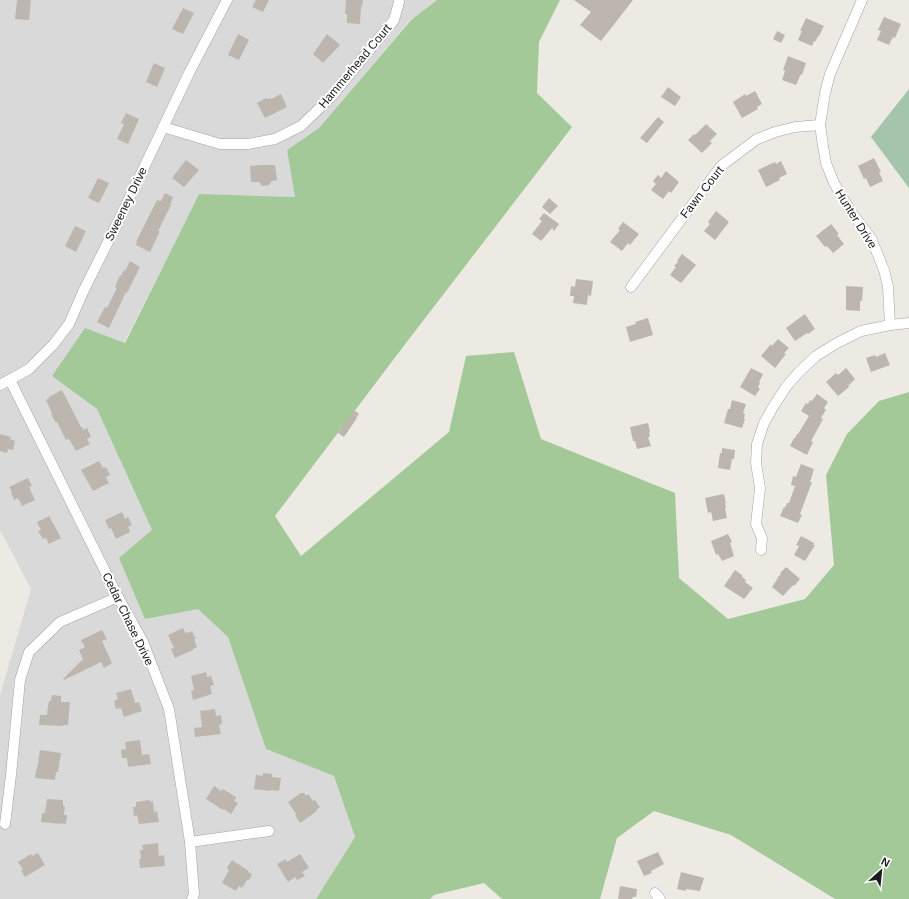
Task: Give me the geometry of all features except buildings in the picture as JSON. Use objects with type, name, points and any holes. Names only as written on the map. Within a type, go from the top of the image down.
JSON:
[{"type":"street","name":"Sweeney Drive","points":[[0,385],[29,369],[53,345],[69,324],[82,292],[118,222],[189,73],[227,0]]},
{"type":"street","name":"Hunter Drive","points":[[862,0],[830,74],[820,124],[826,163],[834,184],[851,212],[871,238],[884,270],[888,287],[890,325]]},
{"type":"street","name":"Hammerhead Court","points":[[163,127],[220,144],[248,144],[275,139],[301,126],[331,97],[394,20],[399,2]]},
{"type":"street","name":"Fawn Court","points":[[631,287],[721,166],[757,139],[795,127],[820,124]]},
{"type":"street","points":[[761,550],[762,538],[756,524],[760,488],[756,463],[757,444],[764,423],[786,387],[816,356],[837,343],[861,331],[909,323]]},
{"type":"street","name":"Cedar Chase Drive","points":[[10,380],[118,597],[143,642],[168,709],[190,842],[194,894],[192,899]]},
{"type":"street","points":[[5,824],[20,680],[29,652],[60,622],[118,597]]},
{"type":"street","points":[[190,842],[269,831]]},
{"type":"shaded area","points":[[0,0],[437,0],[411,19],[319,128],[287,150],[295,197],[199,194],[124,343],[52,376],[97,409],[152,530],[198,609],[228,637],[266,749],[334,776],[355,837],[316,899],[0,899],[0,695],[31,589],[0,530]]},
{"type":"green space","points":[[437,0],[560,0],[539,42],[537,93],[572,127],[275,516],[301,556],[449,432],[466,356],[514,352],[541,439],[675,493],[679,578],[728,619],[805,599],[834,565],[826,475],[847,434],[879,401],[909,392],[909,899],[835,899],[731,835],[654,811],[617,838],[600,899],[502,899],[484,883],[434,895],[430,899],[316,899],[355,837],[334,776],[266,749],[228,637],[198,609],[145,619],[119,558],[152,530],[97,409],[52,376],[85,328],[125,343],[199,194],[295,197],[287,150],[319,128],[412,19]]},
{"type":"green space","points":[[909,89],[909,188],[871,137]]}]
